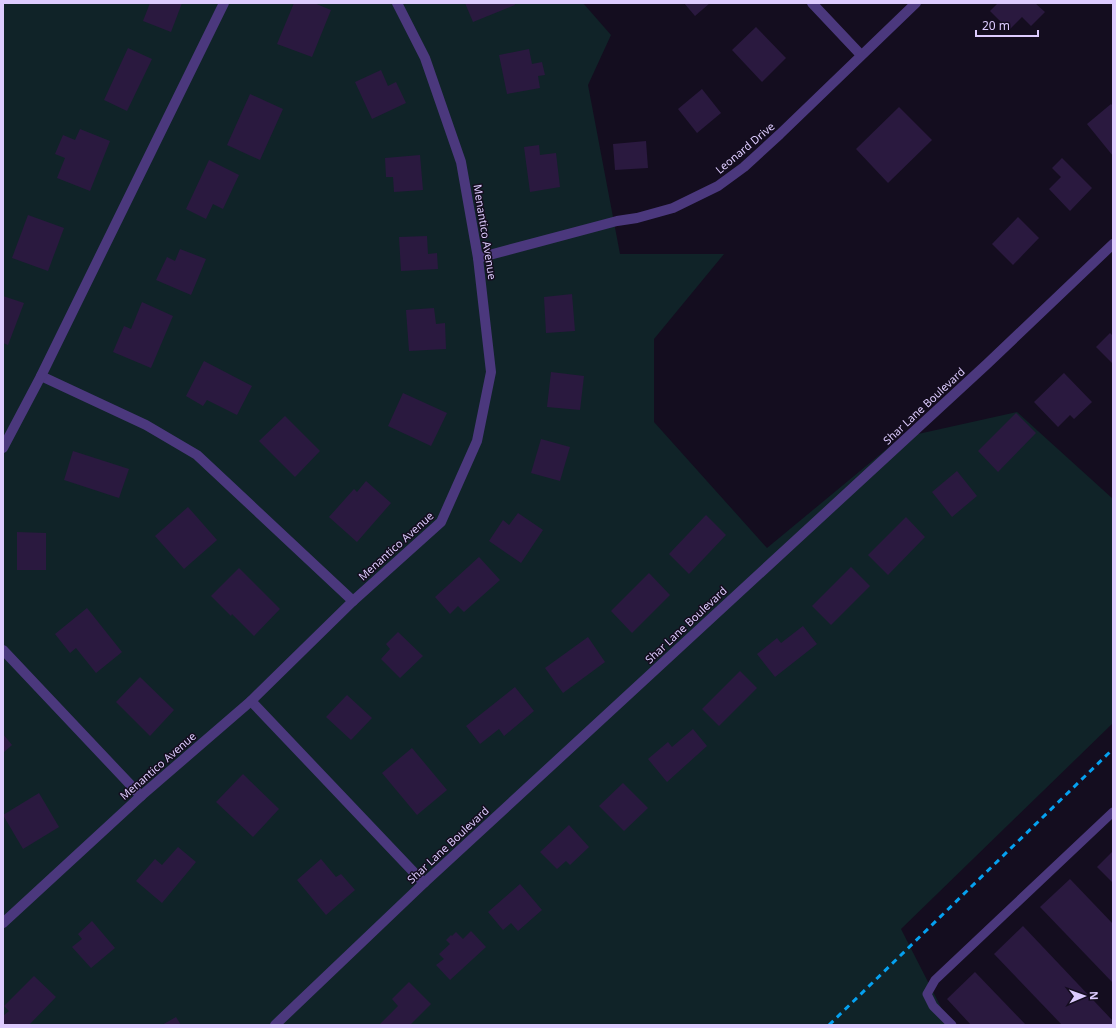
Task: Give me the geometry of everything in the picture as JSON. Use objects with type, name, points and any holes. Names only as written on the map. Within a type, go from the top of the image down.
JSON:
[{"type":"street","points":[[3,448],[41,376],[224,3]]},
{"type":"street","name":"Menantico Avenue","points":[[3,923],[141,796],[251,701],[353,601],[441,522],[478,441],[491,372],[478,258],[461,162],[425,58],[397,3]]},
{"type":"street","points":[[812,3],[861,55]]},
{"type":"street","name":"Leonard Drive","points":[[478,258],[617,221],[637,218],[673,208],[718,186],[744,167],[780,134],[916,3]]},
{"type":"street","name":"Shar Lane Boulevard","points":[[275,1025],[424,883],[987,364],[1113,244]]},
{"type":"street","points":[[41,376],[146,425],[197,455],[353,601]]},
{"type":"street","points":[[3,650],[141,796]]},
{"type":"street","points":[[251,701],[424,883]]},
{"type":"lane","points":[[952,1025],[933,1006],[927,994],[935,980],[1113,812]]},
{"type":"green space","points":[[3,3],[583,3],[611,35],[588,85],[620,254],[724,254],[654,339],[654,422],[767,548],[900,438],[1017,412],[1113,499],[1113,723],[901,929],[950,1025],[3,1025]]},
{"type":"building","points":[[150,3],[182,3],[171,32],[143,21]]},
{"type":"building","points":[[294,3],[314,3],[331,10],[312,57],[277,44]]},
{"type":"building","points":[[465,3],[514,3],[515,5],[473,22]]},
{"type":"building","points":[[684,3],[710,3],[695,16]]},
{"type":"building","points":[[998,3],[1035,3],[1045,12],[1031,26],[1022,17],[1009,30],[990,11]]},
{"type":"building","points":[[756,27],[786,58],[762,82],[732,50]]},
{"type":"building","points":[[128,48],[152,59],[127,111],[104,100]]},
{"type":"building","points":[[529,49],[532,64],[542,62],[545,75],[538,76],[540,88],[507,94],[499,55]]},
{"type":"building","points":[[381,70],[388,86],[396,82],[406,103],[372,119],[355,82]]},
{"type":"building","points":[[702,89],[721,113],[697,133],[678,109]]},
{"type":"building","points":[[250,94],[283,109],[260,160],[227,145]]},
{"type":"building","points":[[1111,104],[1113,106],[1113,156],[1087,124]]},
{"type":"building","points":[[899,107],[932,140],[888,183],[856,149]]},
{"type":"building","points":[[80,129],[110,141],[90,191],[57,178],[65,158],[55,154],[63,135],[75,140]]},
{"type":"building","points":[[646,141],[648,168],[615,170],[613,144]]},
{"type":"building","points":[[539,145],[540,155],[556,153],[560,187],[530,192],[524,147]]},
{"type":"building","points":[[420,155],[423,190],[394,192],[393,177],[386,177],[385,158]]},
{"type":"building","points":[[1062,158],[1092,188],[1070,211],[1049,189],[1061,177],[1052,168]]},
{"type":"building","points":[[209,160],[239,175],[223,209],[213,204],[206,219],[186,209]]},
{"type":"building","points":[[28,215],[64,228],[48,271],[12,258]]},
{"type":"building","points":[[1018,217],[1039,238],[1013,265],[992,244]]},
{"type":"building","points":[[427,236],[428,254],[437,253],[438,269],[401,271],[399,237]]},
{"type":"building","points":[[180,249],[206,259],[191,295],[156,280],[167,257],[175,261]]},
{"type":"building","points":[[572,294],[575,331],[546,333],[544,297]]},
{"type":"building","points":[[3,296],[24,303],[8,345],[3,343]]},
{"type":"building","points":[[142,302],[173,316],[151,368],[113,352],[124,326],[131,329]]},
{"type":"building","points":[[434,308],[436,324],[445,323],[446,349],[409,351],[406,310]]},
{"type":"building","points":[[1110,333],[1113,336],[1113,364],[1096,347]]},
{"type":"building","points":[[204,361],[252,386],[237,415],[207,400],[203,406],[186,396]]},
{"type":"building","points":[[551,372],[584,376],[580,410],[547,407]]},
{"type":"building","points":[[1064,373],[1092,402],[1074,419],[1070,415],[1058,427],[1034,402]]},
{"type":"building","points":[[403,393],[447,413],[431,446],[388,426]]},
{"type":"building","points":[[1016,413],[1036,433],[998,472],[978,451]]},
{"type":"building","points":[[285,416],[320,451],[295,477],[259,441]]},
{"type":"building","points":[[541,439],[570,447],[560,481],[531,473]]},
{"type":"building","points":[[73,451],[129,469],[119,498],[64,480]]},
{"type":"building","points":[[957,471],[977,496],[952,517],[932,492]]},
{"type":"building","points":[[366,481],[391,503],[357,542],[329,517],[354,489],[357,492]]},
{"type":"building","points":[[188,507],[217,540],[184,569],[155,536]]},
{"type":"building","points":[[518,513],[543,530],[521,563],[489,541],[503,520],[509,525]]},
{"type":"building","points":[[706,515],[726,535],[689,574],[669,554]]},
{"type":"building","points":[[906,517],[925,537],[888,575],[868,555]]},
{"type":"building","points":[[17,532],[46,533],[46,570],[17,570]]},
{"type":"building","points":[[479,557],[500,580],[464,612],[458,606],[450,614],[435,597]]},
{"type":"building","points":[[851,567],[870,586],[831,625],[812,606]]},
{"type":"building","points":[[239,568],[280,609],[254,636],[211,596]]},
{"type":"building","points":[[649,573],[670,595],[632,633],[611,611]]},
{"type":"building","points":[[87,608],[122,652],[96,673],[76,648],[70,653],[55,634]]},
{"type":"building","points":[[803,626],[817,644],[775,677],[757,654],[777,638],[781,643]]},
{"type":"building","points":[[398,632],[423,656],[400,678],[381,659],[390,649],[386,644]]},
{"type":"building","points":[[588,637],[605,662],[563,693],[545,668]]},
{"type":"building","points":[[740,671],[757,688],[719,726],[702,709]]},
{"type":"building","points":[[140,677],[174,710],[150,736],[116,702]]},
{"type":"building","points":[[515,687],[534,711],[504,736],[499,729],[480,744],[466,726]]},
{"type":"building","points":[[347,695],[372,718],[351,740],[326,717]]},
{"type":"building","points":[[693,729],[707,746],[667,782],[648,759],[668,742],[672,747]]},
{"type":"building","points":[[3,734],[12,745],[3,753]]},
{"type":"building","points":[[412,748],[447,790],[417,815],[382,773]]},
{"type":"building","points":[[243,774],[279,809],[253,837],[216,802]]},
{"type":"building","points":[[623,783],[648,808],[624,831],[599,806]]},
{"type":"building","points":[[39,793],[59,827],[23,849],[3,815]]},
{"type":"building","points":[[569,825],[589,847],[570,865],[566,861],[557,869],[540,852]]},
{"type":"building","points":[[178,847],[196,862],[162,903],[136,881],[155,859],[162,865]]},
{"type":"building","points":[[1113,851],[1113,883],[1097,867]]},
{"type":"building","points":[[321,859],[336,877],[341,874],[355,890],[326,915],[297,880]]},
{"type":"building","points":[[1070,879],[1113,924],[1113,983],[1040,907]]},
{"type":"building","points":[[520,884],[542,910],[518,931],[511,923],[503,930],[488,912]]},
{"type":"building","points":[[92,921],[115,948],[91,968],[72,947],[82,939],[78,934]]},
{"type":"building","points":[[1023,926],[1113,1021],[1113,1025],[1062,1025],[994,954]]},
{"type":"building","points":[[471,931],[486,947],[450,980],[436,965],[444,959],[439,954],[450,944],[446,940],[451,935],[452,936],[456,932],[463,939]]},
{"type":"building","points":[[975,972],[1026,1025],[971,1025],[947,999]]},
{"type":"building","points":[[34,976],[56,997],[29,1025],[3,1025],[3,1016],[9,1011],[4,1006]]},
{"type":"building","points":[[409,982],[431,1004],[410,1025],[379,1025],[398,1006],[392,999]]},
{"type":"building","points":[[176,1017],[181,1025],[162,1025]]},
{"type":"railway","points":[[829,1025],[1113,749]]}]
